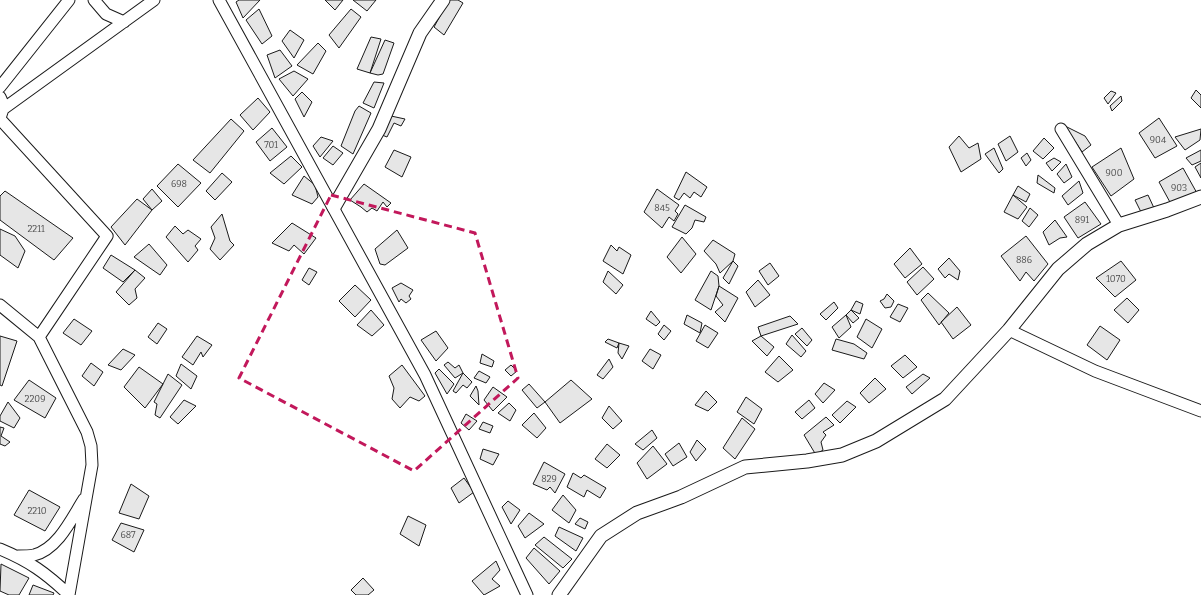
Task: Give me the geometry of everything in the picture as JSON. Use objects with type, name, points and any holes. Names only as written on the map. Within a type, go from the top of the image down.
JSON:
[{"type":"street","points":[[0,87],[69,0]]},
{"type":"street","points":[[94,0],[106,14],[124,22]]},
{"type":"street","points":[[1,115],[154,0]]},
{"type":"street","points":[[219,0],[425,375],[527,595]]},
{"type":"street","points":[[334,207],[379,129],[420,33],[443,0]]},
{"type":"street","points":[[0,97],[3,103],[1,115]]},
{"type":"street","points":[[1,115],[107,236],[39,337]]},
{"type":"street","points":[[1061,129],[1119,225]]},
{"type":"street","points":[[559,595],[601,536],[637,513],[681,497],[745,467],[842,456],[876,441],[945,399],[1009,330],[1058,269],[1087,244],[1119,225],[1167,210],[1201,197]]},
{"type":"street","points":[[0,305],[39,337],[87,432],[91,446],[92,465],[69,595],[46,573],[18,556],[0,549]]},
{"type":"street","points":[[1009,330],[1095,371],[1201,411]]},
{"type":"street","points":[[18,556],[35,554],[47,549],[60,536],[86,495]]},
{"type":"highlighted area","points":[[331,195],[475,233],[518,378],[414,471],[239,378]]},
{"type":"building","points":[[239,0],[260,0],[243,18],[236,2]]},
{"type":"building","points":[[325,0],[343,0],[335,10]]},
{"type":"building","points":[[353,0],[376,0],[367,11]]},
{"type":"building","points":[[449,0],[458,0],[463,3],[444,35],[434,27]]},
{"type":"building","points":[[259,9],[272,36],[262,44],[246,20]]},
{"type":"building","points":[[351,9],[361,17],[339,48],[329,35]]},
{"type":"building","points":[[290,30],[304,40],[294,58],[282,41]]},
{"type":"building","points":[[371,37],[381,39],[370,73],[357,69]]},
{"type":"building","points":[[385,40],[394,43],[383,74],[378,75],[370,73]]},
{"type":"building","points":[[318,43],[326,51],[313,74],[297,65]]},
{"type":"building","points":[[280,50],[292,66],[275,78],[267,55]]},
{"type":"building","points":[[294,71],[308,79],[293,96],[279,79]]},
{"type":"building","points":[[374,82],[384,83],[374,108],[363,103]]},
{"type":"building","points":[[1196,90],[1201,95],[1201,108],[1191,98]]},
{"type":"building","points":[[1111,91],[1116,93],[1108,104],[1104,98]]},
{"type":"building","points":[[302,92],[312,102],[304,117],[295,99]]},
{"type":"building","points":[[1121,96],[1122,101],[1112,111],[1110,106]]},
{"type":"building","points":[[258,98],[270,112],[253,130],[240,115]]},
{"type":"building","points":[[359,106],[371,113],[353,154],[341,146],[355,111]]},
{"type":"building","points":[[391,116],[405,119],[401,126],[394,123],[387,137],[382,135]]},
{"type":"building","points":[[1159,118],[1177,146],[1155,158],[1139,133]]},
{"type":"building","points":[[231,119],[244,131],[210,173],[193,160]]},
{"type":"building","points":[[1065,126],[1085,136],[1091,145],[1082,152]]},
{"type":"building","points":[[272,128],[287,147],[270,161],[256,142]]},
{"type":"building","points":[[1201,129],[1200,140],[1185,150],[1175,137]]},
{"type":"building","points":[[959,136],[969,148],[978,143],[981,159],[961,172],[949,147]]},
{"type":"building","points":[[1010,136],[1018,152],[1006,161],[998,144]]},
{"type":"building","points":[[321,137],[333,141],[320,157],[313,146]]},
{"type":"building","points":[[1044,138],[1054,148],[1043,159],[1033,151]]},
{"type":"building","points":[[333,146],[343,153],[333,165],[323,158]]},
{"type":"building","points":[[994,148],[1003,169],[999,173],[985,154]]},
{"type":"building","points":[[1121,148],[1134,179],[1111,196],[1092,167]]},
{"type":"building","points":[[394,150],[411,157],[402,177],[385,167]]},
{"type":"building","points":[[1201,150],[1201,161],[1192,165],[1186,158]]},
{"type":"building","points":[[1027,153],[1031,160],[1026,166],[1021,158]]},
{"type":"building","points":[[291,156],[302,167],[284,184],[270,173]]},
{"type":"building","points":[[1054,158],[1061,162],[1052,171],[1046,163]]},
{"type":"building","points":[[1201,163],[1201,178],[1195,167]]},
{"type":"building","points":[[178,164],[201,183],[178,207],[157,186]]},
{"type":"building","points":[[1066,164],[1072,177],[1064,183],[1057,174]]},
{"type":"building","points":[[1183,168],[1198,195],[1171,204],[1159,182]]},
{"type":"building","points":[[686,172],[707,187],[701,197],[694,192],[690,198],[684,193],[679,200],[674,197]]},
{"type":"building","points":[[222,173],[232,182],[215,200],[206,191]]},
{"type":"building","points":[[1038,175],[1055,188],[1054,193],[1037,183]]},
{"type":"building","points":[[304,176],[315,185],[318,197],[312,204],[292,195]]},
{"type":"building","points":[[1079,181],[1083,193],[1068,205],[1062,196]]},
{"type":"building","points":[[364,184],[391,203],[387,207],[383,202],[377,211],[372,208],[367,212],[350,200]]},
{"type":"building","points":[[1018,186],[1030,194],[1026,202],[1013,195]]},
{"type":"building","points":[[152,189],[162,201],[152,210],[143,199]]},
{"type":"building","points":[[657,189],[679,205],[675,211],[678,214],[674,221],[669,217],[662,228],[644,212]]},
{"type":"building","points":[[5,191],[73,238],[54,260],[0,220],[0,196]]},
{"type":"building","points":[[1013,195],[1027,207],[1018,219],[1004,212]]},
{"type":"building","points":[[1148,195],[1154,208],[1142,214],[1135,200]]},
{"type":"building","points":[[137,199],[152,210],[125,245],[111,227]]},
{"type":"building","points":[[1085,202],[1101,224],[1078,238],[1064,217]]},
{"type":"building","points":[[685,205],[706,217],[704,222],[695,220],[692,228],[686,234],[672,227]]},
{"type":"building","points":[[1030,208],[1038,215],[1029,227],[1022,221]]},
{"type":"building","points":[[222,214],[230,241],[234,245],[220,260],[210,249],[215,238],[211,227]]},
{"type":"building","points":[[1055,220],[1067,237],[1060,238],[1049,245],[1043,232]]},
{"type":"building","points":[[292,223],[316,238],[304,254],[294,245],[289,251],[272,243]]},
{"type":"building","points":[[175,226],[183,234],[188,230],[201,239],[195,246],[198,250],[188,262],[166,237]]},
{"type":"building","points":[[0,229],[15,236],[25,251],[18,268],[0,255]]},
{"type":"building","points":[[397,230],[408,248],[385,265],[380,264],[375,249]]},
{"type":"building","points":[[1026,236],[1048,264],[1034,281],[1026,272],[1020,281],[1001,256]]},
{"type":"building","points":[[682,237],[696,254],[681,273],[667,257]]},
{"type":"building","points":[[713,240],[735,254],[733,261],[720,273],[716,264],[704,251]]},
{"type":"building","points":[[149,244],[167,265],[160,275],[134,257]]},
{"type":"building","points":[[611,245],[617,251],[619,247],[631,255],[623,274],[603,261]]},
{"type":"building","points":[[910,248],[922,264],[905,278],[894,264]]},
{"type":"building","points":[[111,255],[135,270],[123,282],[103,268]]},
{"type":"building","points":[[949,258],[960,271],[958,280],[949,274],[945,278],[938,269]]},
{"type":"building","points":[[733,261],[738,266],[729,284],[723,278]]},
{"type":"building","points":[[1121,261],[1136,280],[1115,297],[1096,278]]},
{"type":"building","points":[[770,263],[779,276],[768,285],[759,271]]},
{"type":"building","points":[[923,267],[934,279],[917,295],[907,282]]},
{"type":"building","points":[[309,268],[317,272],[309,285],[302,280]]},
{"type":"building","points":[[135,270],[145,278],[135,289],[137,298],[129,305],[116,292]]},
{"type":"building","points":[[608,271],[623,285],[616,294],[603,282]]},
{"type":"building","points":[[711,271],[718,276],[719,286],[711,310],[695,300]]},
{"type":"building","points":[[758,280],[770,295],[755,307],[746,292]]},
{"type":"building","points":[[401,283],[413,290],[409,296],[411,299],[406,303],[401,299],[399,302],[392,288]]},
{"type":"building","points":[[355,285],[371,300],[355,317],[339,301]]},
{"type":"building","points":[[719,286],[738,298],[725,322],[715,312],[723,305],[716,296]]},
{"type":"building","points":[[928,293],[949,313],[939,325],[921,300]]},
{"type":"building","points":[[887,294],[894,301],[891,307],[885,308],[880,301],[884,299]]},
{"type":"building","points":[[1127,298],[1139,310],[1128,323],[1114,310]]},
{"type":"building","points":[[856,301],[863,304],[860,314],[851,310]]},
{"type":"building","points":[[834,302],[838,308],[826,320],[820,314]]},
{"type":"building","points":[[898,304],[908,308],[900,322],[890,317]]},
{"type":"building","points":[[957,307],[971,325],[953,339],[941,322]]},
{"type":"building","points":[[371,310],[384,325],[372,336],[357,325]]},
{"type":"building","points":[[851,310],[859,318],[853,323],[846,315]]},
{"type":"building","points":[[651,311],[660,322],[656,326],[646,319]]},
{"type":"building","points":[[687,315],[702,323],[700,333],[684,324]]},
{"type":"building","points":[[846,315],[851,327],[839,338],[832,327]]},
{"type":"building","points":[[790,316],[798,324],[761,336],[758,327]]},
{"type":"building","points":[[74,319],[92,331],[81,345],[63,333]]},
{"type":"building","points":[[866,319],[882,329],[872,348],[857,337]]},
{"type":"building","points":[[158,323],[167,329],[157,344],[148,337]]},
{"type":"building","points":[[664,325],[671,331],[664,340],[658,334]]},
{"type":"building","points":[[705,325],[718,333],[708,348],[696,341]]},
{"type":"building","points":[[1100,326],[1120,340],[1107,360],[1087,345]]},
{"type":"building","points":[[802,328],[812,340],[807,346],[795,334]]},
{"type":"building","points":[[436,331],[448,348],[436,361],[421,340]]},
{"type":"building","points":[[792,335],[806,351],[801,357],[786,344]]},
{"type":"building","points":[[0,336],[17,341],[2,386],[0,385]]},
{"type":"building","points":[[197,336],[212,345],[203,357],[201,352],[193,365],[182,357]]},
{"type":"building","points":[[761,336],[774,347],[767,356],[752,341]]},
{"type":"building","points":[[608,339],[619,343],[617,348],[605,342]]},
{"type":"building","points":[[836,339],[854,344],[867,353],[864,359],[832,350]]},
{"type":"building","points":[[619,343],[629,346],[622,359],[618,353]]},
{"type":"building","points":[[123,349],[135,355],[121,370],[108,365]]},
{"type":"building","points":[[650,349],[661,355],[653,369],[642,361]]},
{"type":"building","points":[[482,354],[494,361],[492,367],[480,363]]},
{"type":"building","points":[[905,355],[917,367],[903,378],[891,366]]},
{"type":"building","points":[[779,356],[793,370],[778,382],[765,372]]},
{"type":"building","points":[[609,359],[613,367],[603,379],[597,375]]},
{"type":"building","points":[[448,362],[455,368],[459,365],[463,373],[455,378],[444,365]]},
{"type":"building","points":[[91,363],[103,372],[94,386],[82,376]]},
{"type":"building","points":[[181,364],[197,376],[191,389],[176,376]]},
{"type":"building","points":[[402,365],[425,396],[419,401],[410,397],[400,408],[392,399],[394,388],[389,376]]},
{"type":"building","points":[[511,365],[517,371],[511,376],[505,370]]},
{"type":"building","points":[[139,367],[163,384],[145,408],[124,387]]},
{"type":"building","points":[[439,369],[454,384],[447,394],[435,373]]},
{"type":"building","points":[[479,371],[490,377],[486,383],[474,378]]},
{"type":"building","points":[[463,373],[472,382],[467,388],[463,385],[456,393],[453,391]]},
{"type":"building","points":[[168,374],[182,385],[160,418],[155,415],[157,404],[154,402]]},
{"type":"building","points":[[923,374],[930,378],[912,394],[906,387]]},
{"type":"building","points":[[875,378],[886,389],[869,403],[860,393]]},
{"type":"building","points":[[29,380],[56,398],[45,418],[14,400]]},
{"type":"building","points":[[571,380],[592,399],[560,423],[545,402]]},
{"type":"building","points":[[824,383],[835,390],[823,403],[815,394]]},
{"type":"building","points":[[529,384],[545,402],[537,408],[522,390]]},
{"type":"building","points":[[476,386],[478,391],[479,405],[470,396]]},
{"type":"building","points":[[493,387],[507,397],[493,411],[484,400]]},
{"type":"building","points":[[706,391],[717,402],[708,411],[695,405]]},
{"type":"building","points":[[746,397],[762,409],[754,424],[737,412]]},
{"type":"building","points":[[184,400],[196,406],[178,424],[170,417]]},
{"type":"building","points":[[809,400],[815,408],[802,419],[795,412]]},
{"type":"building","points":[[847,401],[856,407],[840,423],[832,415]]},
{"type":"building","points":[[8,402],[20,418],[14,428],[0,421],[0,416]]},
{"type":"building","points":[[509,403],[516,410],[510,421],[498,413]]},
{"type":"building","points":[[609,406],[622,421],[613,429],[602,418]]},
{"type":"building","points":[[534,413],[546,428],[537,438],[522,425]]},
{"type":"building","points":[[466,414],[477,421],[469,430],[461,423]]},
{"type":"building","points":[[826,417],[834,425],[823,432],[826,435],[821,442],[823,450],[816,455],[804,435]]},
{"type":"building","points":[[742,418],[755,429],[735,459],[723,448]]},
{"type":"building","points":[[483,422],[493,426],[490,433],[479,429]]},
{"type":"building","points":[[0,427],[4,428],[1,436],[10,442],[5,446],[0,444]]},
{"type":"building","points":[[652,430],[657,438],[643,450],[635,444]]},
{"type":"building","points":[[697,440],[706,449],[696,461],[690,452]]},
{"type":"building","points":[[679,443],[687,457],[673,466],[665,454]]},
{"type":"building","points":[[607,444],[620,455],[607,468],[595,459]]},
{"type":"building","points":[[653,446],[667,464],[647,479],[637,463]]},
{"type":"building","points":[[483,449],[499,454],[493,465],[480,459]]},
{"type":"building","points":[[544,462],[565,474],[555,493],[550,487],[547,490],[533,484]]},
{"type":"building","points":[[573,473],[581,478],[584,475],[606,488],[600,498],[587,490],[584,497],[567,487]]},
{"type":"building","points":[[464,478],[474,492],[459,503],[451,488]]},
{"type":"building","points":[[131,484],[149,496],[139,519],[119,513]]},
{"type":"building","points":[[29,490],[60,507],[45,531],[14,515]]},
{"type":"building","points":[[563,495],[576,510],[569,523],[552,510]]},
{"type":"building","points":[[508,501],[520,510],[511,524],[502,507]]},
{"type":"building","points":[[529,513],[544,524],[525,538],[518,526]]},
{"type":"building","points":[[408,516],[426,525],[419,546],[400,534]]},
{"type":"building","points":[[580,518],[588,522],[585,529],[575,524]]},
{"type":"building","points":[[121,523],[144,530],[134,552],[112,540]]},
{"type":"building","points":[[559,527],[583,538],[576,551],[555,536]]},
{"type":"building","points":[[544,537],[572,559],[563,568],[535,545]]},
{"type":"building","points":[[534,548],[560,571],[549,584],[526,558]]},
{"type":"building","points":[[496,561],[500,570],[492,579],[500,586],[484,595],[472,581]]},
{"type":"building","points":[[1,564],[29,578],[19,595],[9,595],[0,591]]},
{"type":"building","points":[[363,578],[374,590],[368,595],[356,595],[351,590]]},
{"type":"building","points":[[33,585],[54,593],[53,595],[29,595]]}]
